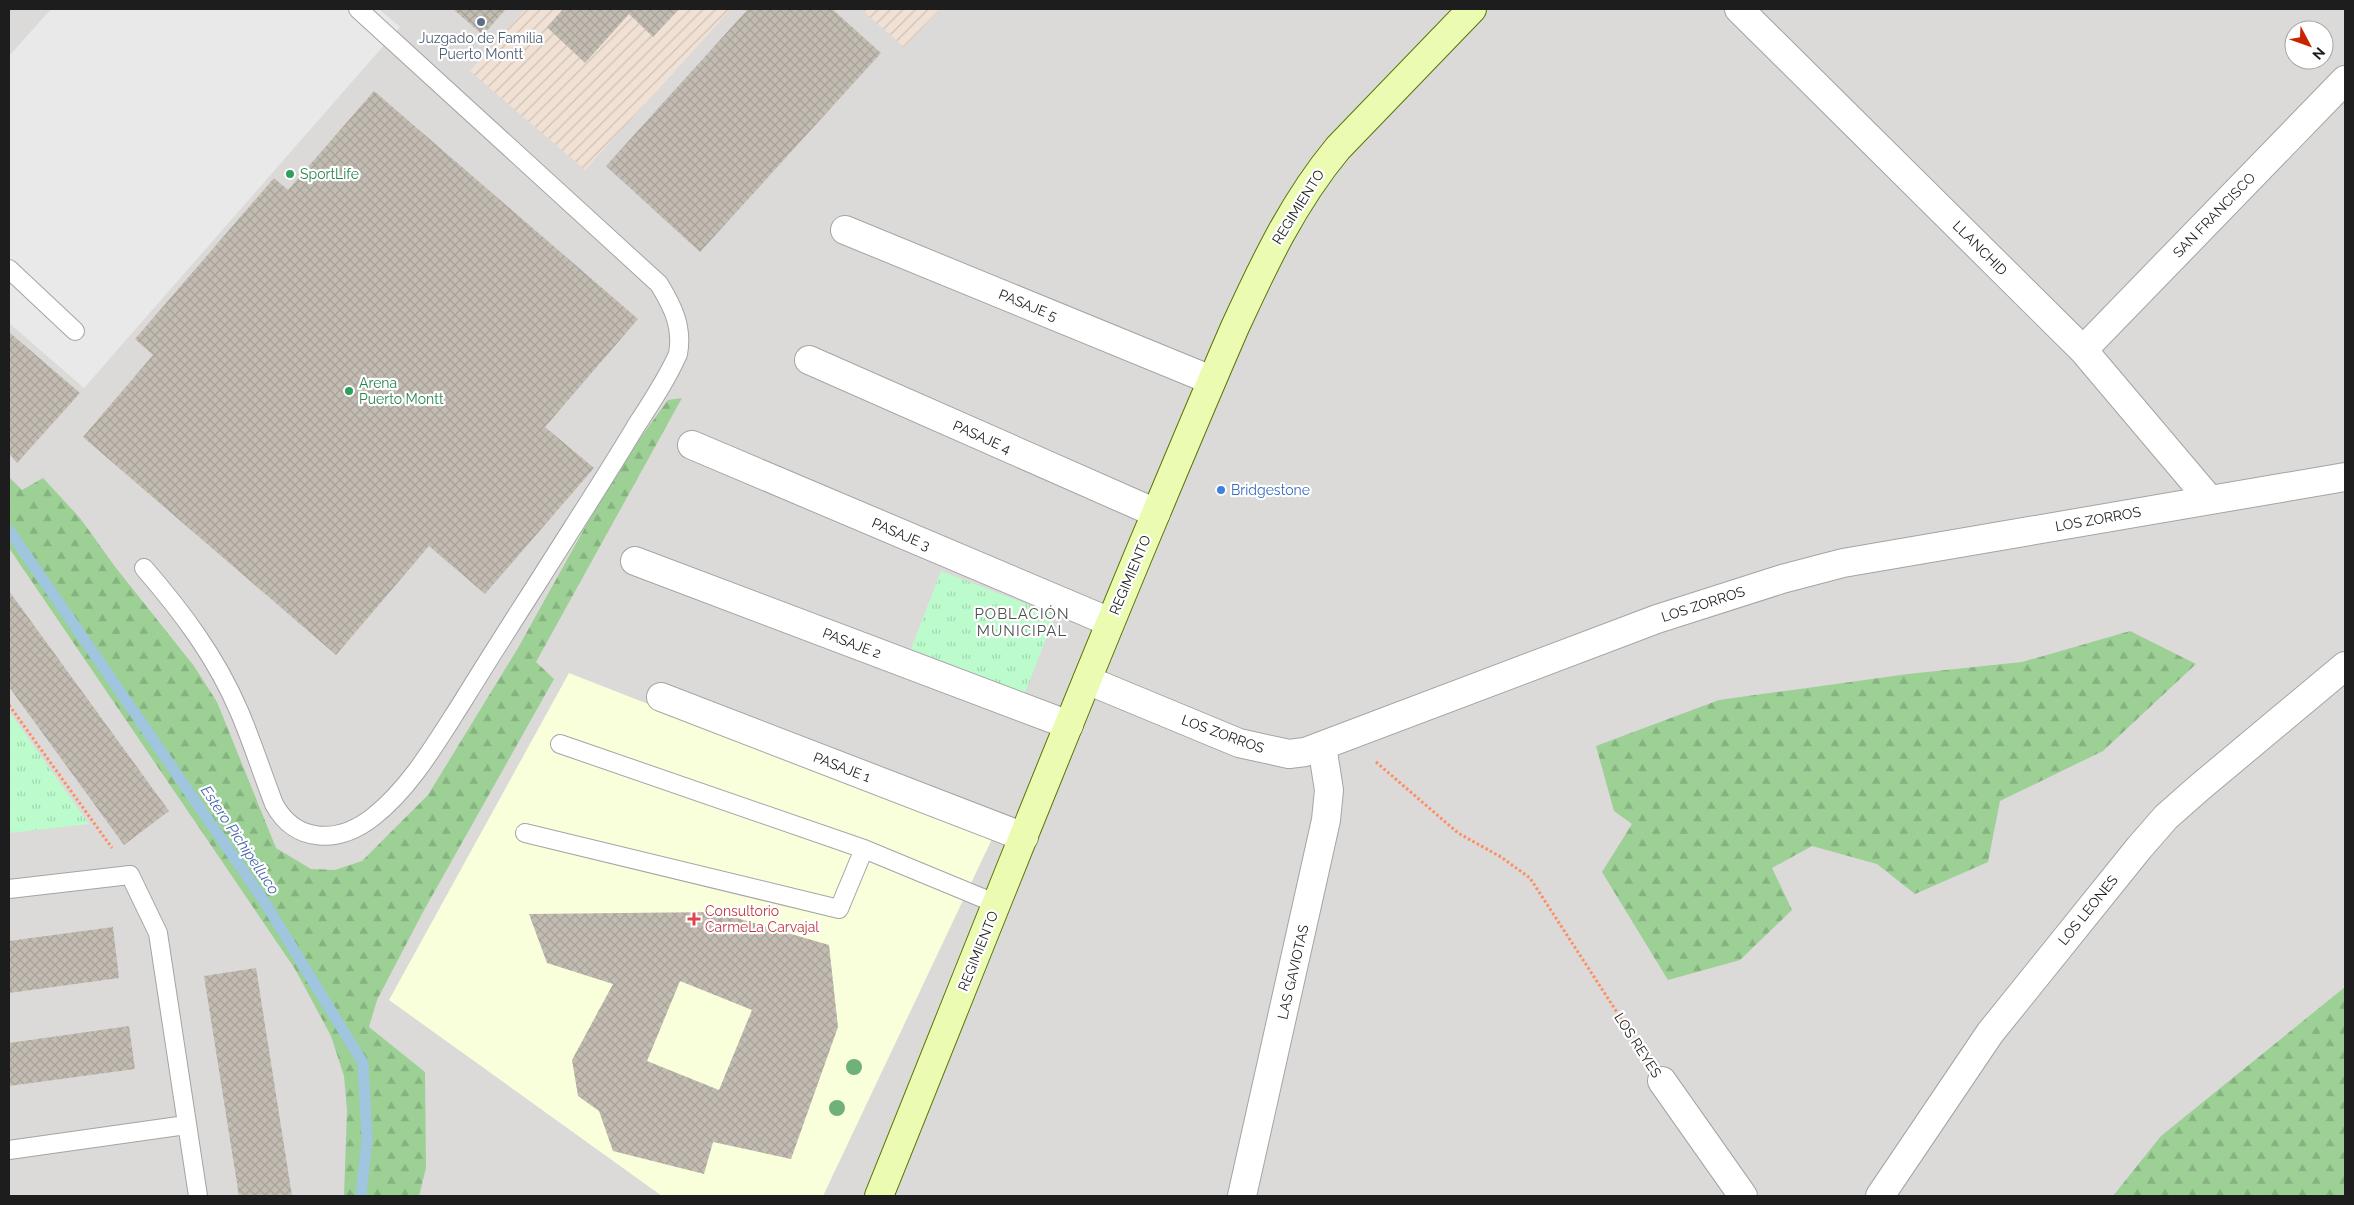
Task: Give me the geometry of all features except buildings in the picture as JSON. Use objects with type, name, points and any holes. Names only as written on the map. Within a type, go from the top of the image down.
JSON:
[{"type":"main road","name":"REGIMIENTO","points":[[879,1196],[1110,622],[1212,380],[1267,258],[1306,188],[1338,148],[1472,9]]},
{"type":"street","name":"LLANCHID","points":[[1739,9],[2083,350],[2209,499]]},
{"type":"street","name":"SAN FRANCISCO","points":[[2083,350],[2345,80]]},
{"type":"street","name":"PASAJE 5","points":[[845,230],[1212,380]]},
{"type":"street","name":"PASAJE 4","points":[[809,360],[1156,513]]},
{"type":"street","name":"PASAJE 3","points":[[692,445],[1110,622]]},
{"type":"street","name":"LOS ZORROS","points":[[1087,680],[1239,743],[1267,751],[1289,754],[1305,752],[1657,619],[1782,579],[1843,562],[2345,477]]},
{"type":"street","name":"PASAJE 2","points":[[635,561],[1069,725]]},
{"type":"street","name":"LOS LEONES","points":[[1880,1196],[1990,1033],[2138,848],[2166,817],[2200,786],[2345,666]]},
{"type":"street","name":"PASAJE 1","points":[[661,697],[1024,837]]},
{"type":"street","name":"LAS GAVIOTAS","points":[[1242,1196],[1326,820],[1329,790],[1328,770],[1322,746]]},
{"type":"street","name":"LOS REYES","points":[[1662,1081],[1743,1196]]},
{"type":"lane","points":[[144,568],[188,621],[215,662],[239,711],[274,804],[282,817],[298,830],[310,834],[327,836],[344,833],[374,816],[388,803],[435,743],[626,443],[678,354],[680,341],[676,316],[659,284],[358,9]]},
{"type":"lane","points":[[9,268],[75,331]]},
{"type":"lane","points":[[560,744],[864,848],[997,904]]},
{"type":"lane","points":[[525,833],[839,908],[864,848]]},
{"type":"lane","points":[[9,889],[130,874],[158,933],[198,1196]]},
{"type":"lane","points":[[9,1150],[186,1125]]},
{"type":"path","points":[[9,704],[130,874]]},
{"type":"path","name":"LOS REYES","points":[[1347,736],[1446,824],[1474,843],[1509,862],[1530,878],[1662,1081]]},
{"type":"shaded area","points":[[9,9],[2345,9],[2345,1196],[9,1196]]},
{"type":"shaded area","points":[[51,9],[379,9],[400,27],[84,388],[9,323],[9,56]]},
{"type":"shaded area","points":[[525,9],[731,9],[585,170],[470,71]]},
{"type":"shaded area","points":[[861,9],[940,9],[904,47]]},
{"type":"shaded area","name":"Consultorio CarmeLa Carvajal","points":[[569,673],[992,839],[823,1196],[662,1196],[389,1000]]},
{"type":"green space","points":[[682,398],[536,662],[554,679],[423,912],[377,1000],[369,1027],[425,1072],[426,1168],[419,1196],[344,1196],[347,1110],[344,1076],[331,1036],[295,969],[9,548],[9,477],[22,490],[43,478],[80,518],[116,568],[194,666],[217,702],[276,848],[311,869],[335,870],[362,861],[428,795],[518,648],[618,468],[668,400]]},
{"type":"green space","points":[[941,571],[1055,615],[1025,693],[911,649]]},
{"type":"green space","points":[[2130,631],[2196,664],[2103,751],[2000,801],[1988,862],[1915,894],[1877,864],[1812,846],[1772,868],[1792,910],[1740,960],[1668,980],[1602,872],[1632,824],[1614,811],[1596,746],[1719,700],[1908,674],[2022,662]]},
{"type":"green space","points":[[9,711],[89,824],[9,833]]},
{"type":"green space","points":[[2345,987],[2345,1196],[2113,1196],[2161,1136]]},
{"type":"waterway","name":"Estero Pichipelluco","points":[[9,530],[264,901],[363,1063],[367,1139],[361,1196]]},
{"type":"place","name":"Juzgado de Familia Puerto Montt","points":[[481,22]]},
{"type":"place","name":"SportLife","points":[[290,174]]},
{"type":"place","name":"Arena Puerto Montt","points":[[349,391]]},
{"type":"place","name":"Bridgestone","points":[[1221,490]]},
{"type":"place","name":"Consultorio CarmeLa Carvajal","points":[[694,919]]},
{"type":"district","name":"POBLACIÓN MUNICIPAL","points":[[1022,622]]}]
